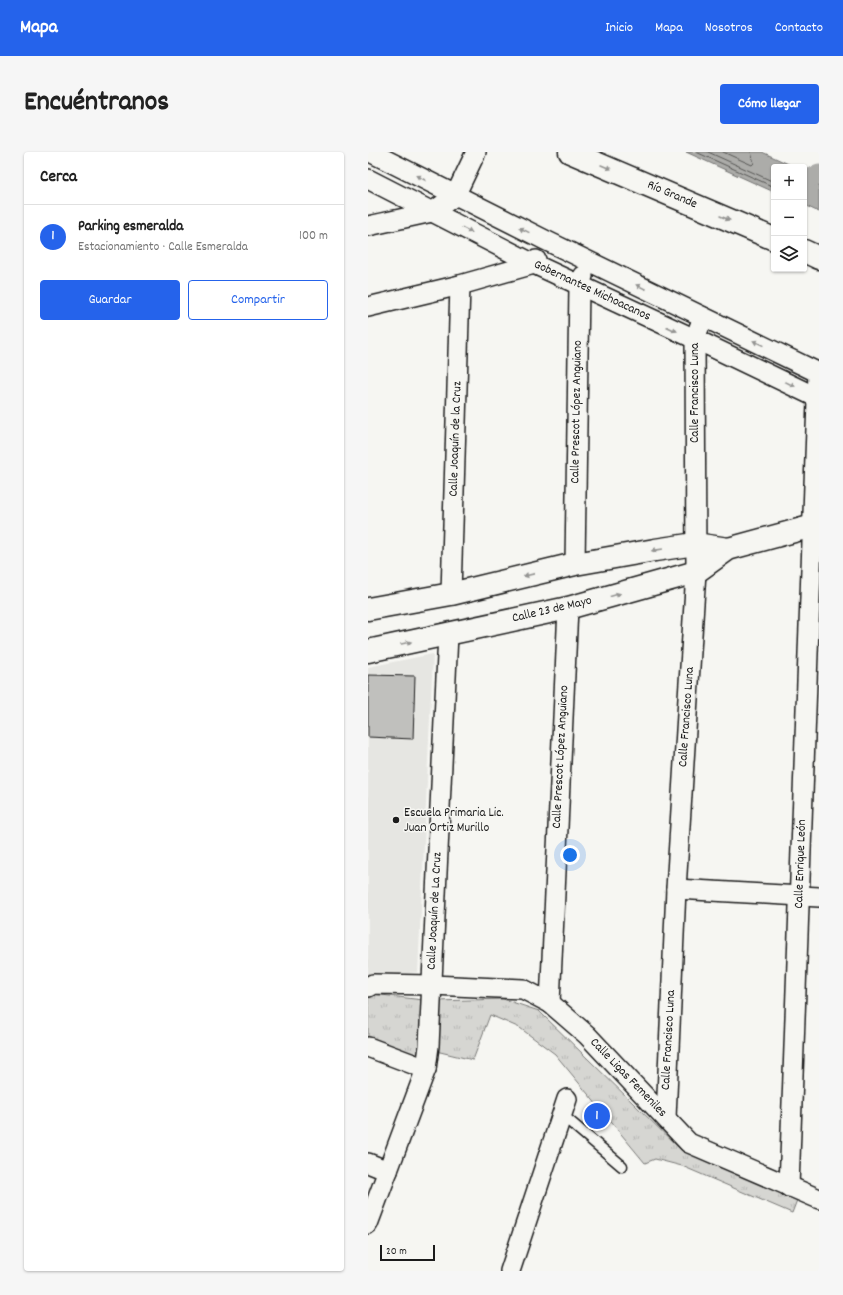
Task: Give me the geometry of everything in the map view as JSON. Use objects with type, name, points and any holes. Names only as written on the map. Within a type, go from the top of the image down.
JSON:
[{"type":"street","name":"Gobernantes Michoacanos","points":[[370,152],[455,196],[819,373]]},
{"type":"street","points":[[368,226],[432,212],[455,196],[476,152]]},
{"type":"street","name":"Río Grande","points":[[570,152],[771,238]]},
{"type":"street","name":"Gobernantes Michoacanos","points":[[368,179],[579,286],[695,339],[818,398]]},
{"type":"street","points":[[368,307],[460,285],[534,264],[545,240]]},
{"type":"street","points":[[807,252],[819,258]]},
{"type":"street","name":"Calle Prescot López Anguiano","points":[[575,564],[579,286],[589,261]]},
{"type":"street","name":"Calle Joaquín de la Cruz","points":[[451,594],[460,285]]},
{"type":"street","name":"Calle Francisco Luna","points":[[666,1118],[676,889],[696,572],[695,339],[703,317]]},
{"type":"street","name":"Calle Enrique León","points":[[789,1186],[816,526],[819,373]]},
{"type":"street","name":"Calle 23 de Mayo","points":[[368,609],[451,594],[575,564],[695,544],[728,548],[816,526]]},
{"type":"street","name":"Calle 23 de Mayo","points":[[368,651],[568,608],[696,572],[728,548]]},
{"type":"street","name":"Calle Prescot López Anguiano","points":[[550,1003],[568,608]]},
{"type":"street","name":"Calle Joaquín de La Cruz","points":[[426,1069],[429,1046],[448,634]]},
{"type":"street","points":[[676,889],[819,897]]},
{"type":"street","name":"Calle Ligas Femeniles","points":[[368,987],[373,984],[523,988],[550,1003],[587,1035],[689,1143],[819,1199]]},
{"type":"street","points":[[368,1047],[426,1069],[368,1224]]},
{"type":"street","points":[[510,1271],[564,1106]]},
{"type":"street","points":[[368,1163],[388,1170]]},
{"type":"lane","points":[[564,1106],[622,1166]]},
{"type":"shaded area","name":"Escuela Primaria Lic. Juan Ortiz Murillo","points":[[433,654],[418,972],[368,977],[368,667]]},
{"type":"green space","points":[[373,994],[423,1000],[419,1057],[368,1038],[368,997]]},
{"type":"green space","points":[[503,999],[539,1011],[681,1150],[797,1200],[792,1213],[682,1166],[655,1159],[645,1163],[555,1054],[520,1028],[490,1015],[473,1060],[432,1050],[437,1001]]},
{"type":"water","points":[[686,152],[762,152],[788,164],[771,164],[771,191]]},
{"type":"water","points":[[807,172],[819,178],[819,212],[807,206]]},
{"type":"building","points":[[368,675],[415,676],[413,739],[368,737]]},
{"type":"waterway","points":[[807,179],[819,174]]},
{"type":"place","name":"Escuela Primaria Lic. Juan Ortiz Murillo","points":[[396,820]]},
{"type":"place","name":"Parking esmeralda","points":[[597,1116]]}]
